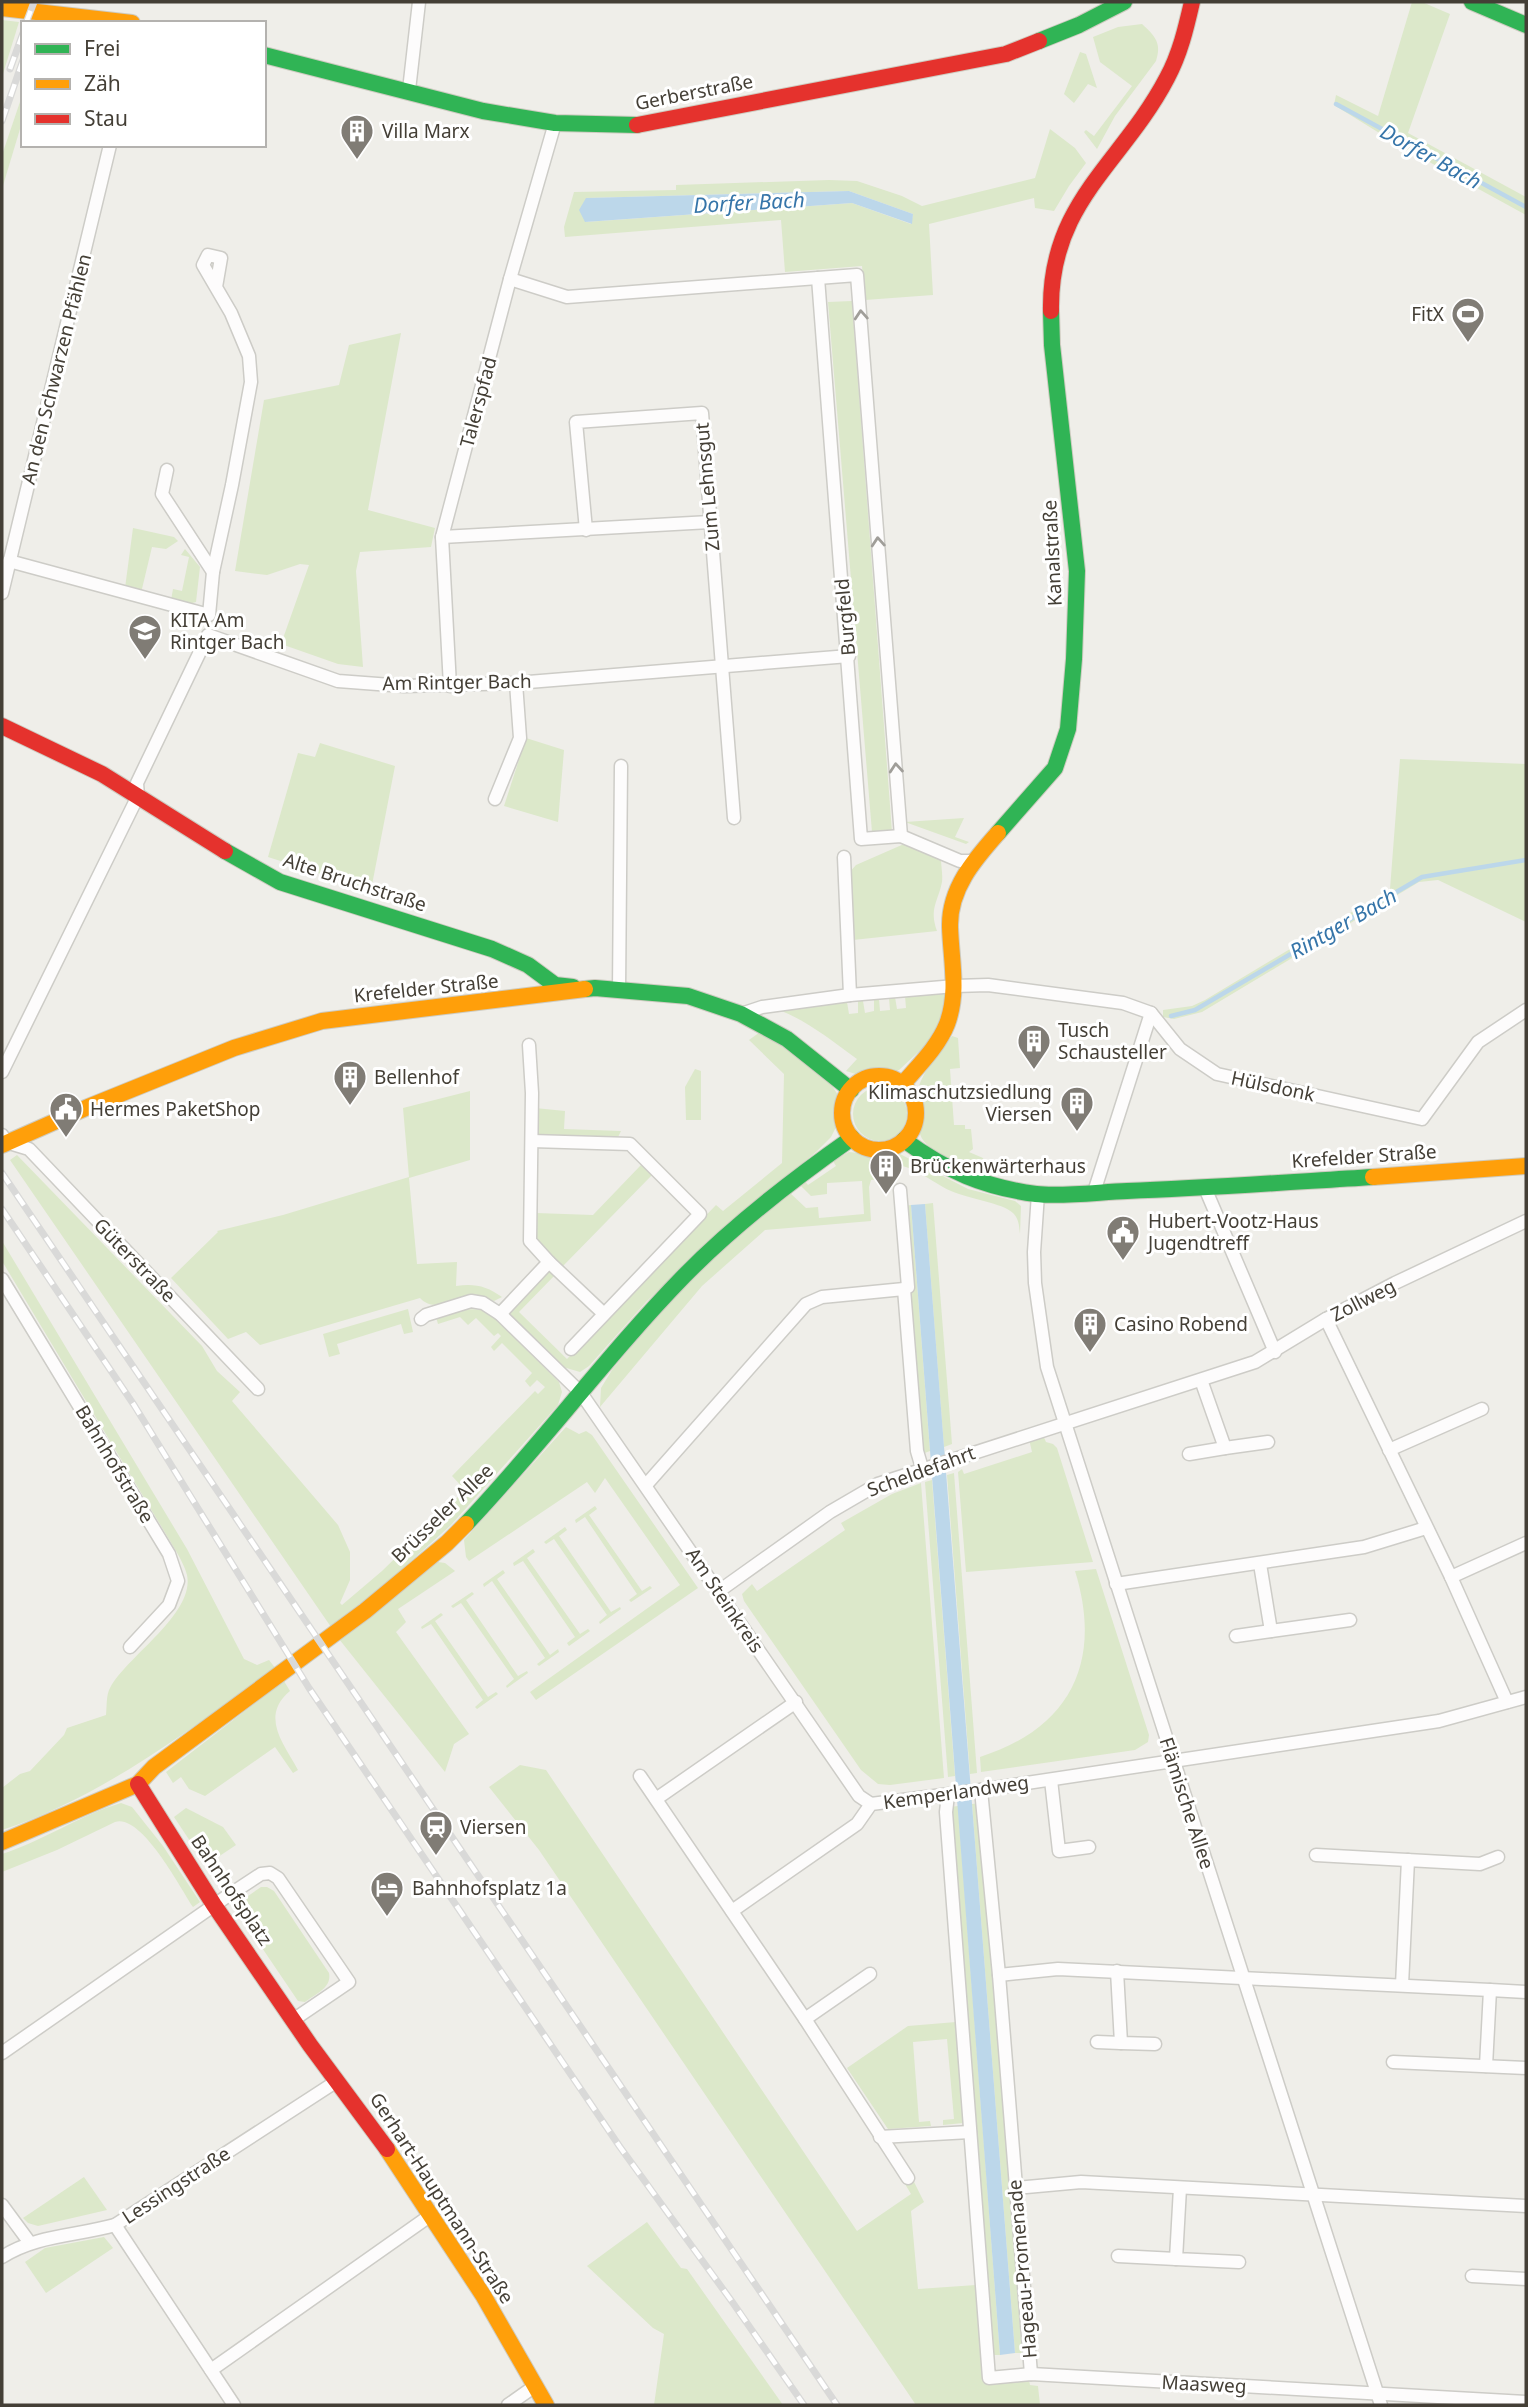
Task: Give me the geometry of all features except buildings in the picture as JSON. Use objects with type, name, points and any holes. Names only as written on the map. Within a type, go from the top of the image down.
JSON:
[{"type":"main road","name":"Gerberstraße","points":[[266,55],[477,109],[555,123],[624,126],[1006,54],[1079,25],[1124,2]]},
{"type":"main road","name":"Kanalstraße","points":[[902,1085],[940,1039],[948,1022],[955,986],[950,924],[958,886],[973,861],[1055,768],[1068,729],[1074,659],[1076,571],[1052,345],[1051,293],[1059,247],[1067,225],[1082,197],[1135,127],[1167,78],[1184,37],[1192,2]]},
{"type":"main road","points":[[1472,2],[1524,19]]},
{"type":"main road","points":[[5,6],[117,21]]},
{"type":"main road","name":"Alte Bruchstraße","points":[[2,726],[79,762],[280,882],[492,949],[528,965],[555,985],[595,988]]},
{"type":"main road","name":"Krefelder Straße","points":[[3,1141],[234,1048],[322,1021],[595,988],[688,996],[741,1014],[787,1039],[851,1090]]},
{"type":"main road","points":[[879,1077],[902,1085],[911,1096],[916,1109],[913,1129],[904,1140],[895,1147],[880,1150],[865,1147],[852,1138],[843,1114],[851,1090],[861,1082],[879,1077]]},
{"type":"main road","name":"Brüsseler Allee","points":[[2,1842],[138,1784],[154,1767],[365,1611],[447,1543],[489,1500],[683,1277],[788,1183],[852,1138]]},
{"type":"main road","name":"Krefelder Straße","points":[[904,1140],[954,1172],[985,1183],[1038,1194],[1205,1188],[1526,1166]]},
{"type":"main road","name":"Bahnhofsplatz","points":[[138,1784],[214,1905],[293,2020]]},
{"type":"main road","name":"Gerhart-Hauptmann-Straße","points":[[293,2020],[385,2145],[432,2215],[483,2295],[546,2405]]},
{"type":"street","points":[[410,90],[419,2]]},
{"type":"street","name":"Talerspfad","points":[[450,686],[442,537],[510,279],[555,123]]},
{"type":"street","name":"An den Schwarzen Pfählen","points":[[2,593],[110,147]]},
{"type":"street","points":[[510,279],[567,297],[858,275],[901,836]]},
{"type":"street","name":"Burgfeld","points":[[818,278],[861,839],[901,836],[960,861],[973,861]]},
{"type":"street","points":[[9,561],[209,615],[213,572],[251,382],[249,356],[231,313],[216,287]]},
{"type":"street","name":"Zum Lehnsgut","points":[[586,530],[576,422],[702,414],[734,818]]},
{"type":"street","points":[[167,470],[162,494],[213,572]]},
{"type":"street","points":[[442,537],[710,522]]},
{"type":"street","name":"Am Rintger Bach","points":[[138,796],[137,783],[208,635],[338,681],[404,687],[516,683],[849,656]]},
{"type":"street","points":[[495,799],[520,738],[516,683]]},
{"type":"street","points":[[619,990],[621,766]]},
{"type":"street","points":[[2,1072],[138,796]]},
{"type":"street","points":[[844,857],[850,995]]},
{"type":"street","points":[[741,1014],[762,1007],[850,995],[988,985],[1123,1003],[1151,1013],[1094,1192]]},
{"type":"street","name":"Hülsdonk","points":[[1151,1013],[1180,1049],[1217,1074],[1422,1119],[1478,1042],[1526,1010]]},
{"type":"street","points":[[529,1045],[532,1141],[530,1241],[603,1313]]},
{"type":"street","name":"Güterstraße","points":[[3,1141],[29,1149],[258,1389]]},
{"type":"street","points":[[532,1141],[630,1144],[700,1214],[571,1349]]},
{"type":"street","points":[[1205,1188],[1275,1352]]},
{"type":"street","points":[[646,1485],[806,1304],[822,1297],[904,1290],[908,1287],[900,1190]]},
{"type":"street","name":"Flämische Allee","points":[[1038,1194],[1034,1252],[1038,1317],[1047,1367],[1379,2399]]},
{"type":"street","name":"Zollweg","points":[[1065,1423],[1255,1362],[1326,1319],[1395,1283],[1526,1221]]},
{"type":"street","points":[[421,1319],[471,1301],[483,1303],[500,1314],[549,1262]]},
{"type":"street","name":"Bahnhofstraße","points":[[2,1279],[169,1554],[178,1581],[169,1605],[130,1647]]},
{"type":"street","points":[[904,1290],[917,1451],[926,1467]]},
{"type":"street","name":"Am Steinkreis","points":[[500,1314],[581,1393],[859,1796],[871,1804]]},
{"type":"street","points":[[1326,1319],[1451,1577],[1507,1702]]},
{"type":"street","points":[[1201,1380],[1225,1448]]},
{"type":"street","points":[[1389,1450],[1482,1409]]},
{"type":"street","name":"Scheldefahrt","points":[[719,1591],[862,1492],[926,1467],[1065,1423]]},
{"type":"street","points":[[1189,1454],[1268,1442]]},
{"type":"street","points":[[1116,1584],[1364,1547],[1426,1528]]},
{"type":"street","points":[[1451,1577],[1526,1543]]},
{"type":"street","points":[[1260,1564],[1271,1631]]},
{"type":"street","points":[[1236,1636],[1350,1620]]},
{"type":"street","name":"Kemperlandweg","points":[[732,1911],[857,1824],[871,1804],[978,1791],[1439,1721],[1526,1697]]},
{"type":"street","points":[[656,1799],[796,1702]]},
{"type":"street","points":[[640,1776],[805,2019],[908,2178]]},
{"type":"street","name":"Kemperlandweg","points":[[1051,1780],[1059,1851],[1089,1847]]},
{"type":"street","name":"Hageau-Promenade","points":[[950,1794],[946,1812],[989,2378],[1031,2374],[999,1975],[978,1791]]},
{"type":"street","points":[[1316,1855],[1480,1864],[1498,1857]]},
{"type":"street","points":[[1402,1985],[1408,1860]]},
{"type":"street","points":[[2,2053],[6,2053],[261,1874],[270,1873],[278,1878],[349,1982],[293,2020]]},
{"type":"street","points":[[999,1975],[1058,1969],[1526,1992]]},
{"type":"street","points":[[1117,1971],[1121,2043]]},
{"type":"street","points":[[805,2019],[870,1974]]},
{"type":"street","points":[[1486,2066],[1490,1990]]},
{"type":"street","points":[[1097,2042],[1155,2045]]},
{"type":"street","points":[[1393,2062],[1526,2068]]},
{"type":"street","name":"Lessingstraße","points":[[2,2257],[30,2243],[51,2237],[90,2232],[114,2225],[337,2081]]},
{"type":"street","points":[[880,2137],[970,2132]]},
{"type":"street","points":[[1016,2188],[1081,2182],[1526,2206]]},
{"type":"street","points":[[1176,2259],[1180,2188]]},
{"type":"street","points":[[2,2205],[30,2243]]},
{"type":"street","points":[[211,2371],[432,2215]]},
{"type":"street","points":[[114,2225],[234,2405]]},
{"type":"street","points":[[1118,2256],[1239,2262]]},
{"type":"street","points":[[1472,2276],[1526,2278]]},
{"type":"street","name":"Maasweg","points":[[1031,2374],[1379,2399],[1526,2402]]},
{"type":"street","points":[[508,2405],[535,2386]]},
{"type":"green space","points":[[1412,2],[1422,2],[1450,14],[1408,133],[1526,197],[1526,215],[1402,147],[1334,105],[1336,95],[1378,116]]},
{"type":"green space","points":[[2,20],[19,22],[2,77]]},
{"type":"green space","points":[[1142,24],[1151,32],[1158,45],[1156,61],[1115,116],[1097,149],[1084,132],[1086,130],[1094,136],[1132,86],[1100,62],[1093,37],[1118,27]]},
{"type":"green space","points":[[1080,52],[1086,54],[1097,88],[1088,84],[1074,103],[1064,94]]},
{"type":"green space","points":[[21,99],[21,126],[2,189],[2,155]]},
{"type":"green space","points":[[1050,129],[1075,148],[1086,163],[1054,211],[1035,208],[1034,198],[929,224],[933,295],[865,300],[862,266],[785,272],[781,220],[565,237],[564,227],[574,192],[676,190],[676,185],[857,181],[902,196],[922,206],[1035,178]],"holes":[[[849,191],[913,214],[911,224],[852,203],[586,222],[586,198]]]},
{"type":"green space","points":[[852,301],[892,832],[872,832],[828,302]]},
{"type":"green space","points":[[401,333],[368,510],[435,528],[431,547],[360,552],[356,571],[363,667],[338,664],[281,644],[309,565],[300,564],[267,575],[235,571],[264,400],[339,385],[349,345]]},
{"type":"green space","points":[[133,528],[174,537],[178,541],[166,549],[152,547],[141,593],[125,588]]},
{"type":"green space","points":[[185,549],[200,567],[196,602],[189,604],[171,600],[173,589],[182,591],[189,557],[181,555]]},
{"type":"green space","points":[[526,738],[564,750],[558,822],[504,806]]},
{"type":"green space","points":[[320,743],[395,766],[371,890],[268,857],[298,753],[315,757]]},
{"type":"green space","points":[[1400,759],[1526,764],[1526,922],[1438,880],[1419,882],[1202,1012],[1174,1019],[1163,1017],[1163,1010],[1192,1006],[1205,1000],[1390,889]]},
{"type":"green space","points":[[964,818],[955,837],[969,842],[966,844],[905,822]]},
{"type":"green space","points":[[904,844],[941,859],[942,882],[934,911],[937,931],[853,940],[848,874],[856,865]]},
{"type":"green space","points":[[946,992],[938,1028],[927,1044],[899,1070],[890,1073],[862,1076],[846,1071],[857,1059],[810,1026],[779,1010],[847,1002],[849,1014],[858,1013],[858,1001],[863,1001],[865,1013],[874,1011],[874,1000],[879,999],[880,1011],[890,1010],[889,998],[895,997],[897,1009],[906,1008],[905,996]]},
{"type":"green space","points":[[760,1032],[786,1046],[832,1086],[838,1095],[837,1125],[831,1137],[733,1221],[647,1301],[589,1366],[580,1372],[563,1367],[509,1316],[512,1306],[548,1271],[555,1275],[519,1312],[567,1359],[716,1205],[723,1211],[782,1163],[784,1074],[749,1040]]},
{"type":"green space","points":[[952,1036],[958,1038],[960,1068],[950,1069],[954,1125],[965,1125],[965,1129],[971,1129],[973,1149],[969,1152],[983,1158],[988,1173],[939,1154],[920,1134],[920,1084],[927,1069]]},
{"type":"green space","points":[[695,1069],[701,1071],[701,1120],[686,1120],[685,1087]]},
{"type":"green space","points":[[885,1087],[895,1091],[903,1099],[907,1114],[903,1129],[895,1137],[875,1141],[865,1137],[857,1129],[853,1109],[857,1099],[865,1091]]},
{"type":"green space","points":[[470,1091],[470,1160],[409,1178],[417,1264],[457,1262],[456,1286],[480,1286],[502,1297],[494,1301],[480,1295],[470,1295],[433,1305],[420,1298],[260,1345],[246,1332],[228,1339],[171,1278],[217,1231],[283,1215],[409,1177],[403,1108]]},
{"type":"green space","points":[[535,1108],[565,1111],[564,1129],[621,1131],[618,1137],[538,1135],[535,1131]]},
{"type":"green space","points":[[849,1152],[884,1156],[900,1154],[968,1189],[1015,1201],[1021,1206],[1020,1234],[1016,1218],[1008,1209],[958,1194],[916,1171],[896,1166],[897,1177],[871,1180],[871,1221],[765,1230],[702,1286],[600,1407],[601,1388],[612,1370],[665,1306],[692,1276],[789,1192],[806,1208],[818,1207],[819,1218],[864,1214],[862,1181],[827,1183],[827,1194],[811,1196],[799,1184],[804,1180],[808,1185],[836,1166],[833,1161]]},
{"type":"green space","points":[[17,1155],[202,1346],[217,1371],[240,1392],[232,1401],[338,1525],[350,1552],[350,1580],[340,1603],[342,1605],[382,1571],[465,1490],[452,1476],[535,1391],[538,1394],[545,1387],[537,1380],[530,1387],[525,1381],[532,1373],[502,1343],[494,1351],[491,1347],[501,1336],[498,1333],[494,1336],[476,1318],[468,1325],[460,1317],[438,1324],[436,1317],[470,1309],[490,1313],[559,1382],[562,1392],[558,1405],[451,1525],[391,1579],[331,1627],[10,1160]]},
{"type":"green space","points":[[641,1165],[652,1175],[563,1266],[535,1239],[536,1213],[593,1215]]},
{"type":"green space","points":[[933,1203],[952,1444],[944,1447],[925,1204]]},
{"type":"green space","points":[[911,1205],[930,1451],[922,1454],[904,1206]]},
{"type":"green space","points":[[2,1241],[187,1549],[244,1659],[257,1665],[269,1660],[276,1669],[178,1738],[110,1780],[39,1816],[2,1830],[2,1788],[20,1774],[30,1771],[64,1735],[67,1728],[106,1715],[110,1688],[181,1605],[187,1590],[187,1575],[176,1551],[2,1261]]},
{"type":"green space","points":[[408,1309],[413,1332],[404,1334],[401,1324],[337,1344],[340,1354],[329,1357],[323,1334]]},
{"type":"green space","points":[[566,1427],[579,1434],[586,1431],[592,1435],[698,1588],[536,1700],[530,1692],[680,1585],[605,1478],[595,1493],[587,1482],[469,1561],[466,1557],[464,1540]]},
{"type":"green space","points":[[1043,1435],[1046,1442],[1057,1448],[1093,1562],[966,1572],[958,1472],[962,1469],[964,1474],[1032,1452],[1029,1439]]},
{"type":"green space","points":[[954,1473],[977,1773],[970,1774],[947,1475]]},
{"type":"green space","points":[[932,1480],[955,1776],[948,1777],[925,1482]]},
{"type":"green space","points":[[921,1483],[944,1778],[878,1784],[861,1770],[744,1601],[742,1594],[752,1584],[757,1591],[845,1530],[841,1523],[892,1494]]},
{"type":"green space","points":[[595,1506],[597,1509],[589,1515],[642,1591],[650,1586],[652,1588],[631,1602],[629,1600],[637,1594],[585,1517],[576,1523],[575,1520]]},
{"type":"green space","points":[[565,1527],[567,1530],[559,1536],[611,1612],[620,1607],[621,1609],[600,1624],[607,1615],[554,1539],[546,1544],[544,1542]]},
{"type":"green space","points":[[533,1549],[535,1552],[527,1558],[580,1634],[588,1629],[590,1631],[569,1646],[567,1643],[575,1637],[523,1561],[514,1566],[513,1563]]},
{"type":"green space","points":[[438,1562],[445,1563],[455,1571],[398,1609],[406,1622],[396,1632],[469,1734],[454,1744],[445,1772],[339,1639]]},
{"type":"green space","points":[[1096,1569],[1149,1735],[1148,1742],[1135,1750],[981,1772],[980,1757],[1011,1744],[1037,1728],[1057,1709],[1072,1687],[1081,1662],[1085,1634],[1083,1604],[1075,1571]]},
{"type":"green space","points":[[503,1570],[505,1573],[497,1579],[550,1655],[558,1649],[559,1652],[539,1666],[537,1664],[545,1658],[492,1581],[484,1587],[483,1584]]},
{"type":"green space","points":[[472,1592],[474,1594],[466,1600],[518,1676],[527,1671],[528,1673],[507,1688],[514,1679],[461,1603],[453,1608],[451,1606]]},
{"type":"green space","points":[[441,1613],[443,1615],[435,1621],[488,1697],[496,1692],[498,1694],[477,1709],[475,1707],[483,1700],[431,1624],[422,1629],[421,1627]]},
{"type":"green space","points":[[284,1681],[290,1691],[281,1700],[275,1720],[281,1740],[298,1770],[293,1773],[275,1747],[205,1796],[189,1789],[181,1777],[173,1783],[166,1772]]},
{"type":"green space","points":[[520,1765],[546,1770],[857,2231],[911,2194],[902,2179],[910,2174],[924,2202],[911,2211],[918,2289],[976,2285],[984,2383],[1029,2380],[1030,2385],[1038,2386],[1040,2405],[916,2405],[539,1850],[489,1787]]},
{"type":"green space","points":[[121,1803],[132,1807],[163,1846],[200,1902],[193,1907],[148,1840],[125,1822],[115,1822],[57,1850],[2,1872],[2,1854]]},
{"type":"green space","points":[[980,1803],[1022,2353],[1015,2353],[972,1804]]},
{"type":"green space","points":[[958,1806],[1000,2355],[992,2355],[950,1807]]},
{"type":"green space","points":[[186,1808],[223,1827],[236,1845],[206,1865],[174,1817]]},
{"type":"green space","points":[[261,1887],[274,1891],[329,1973],[325,1987],[305,2002],[298,2001],[237,1911],[238,1903]]},
{"type":"green space","points":[[956,2022],[963,2123],[943,2125],[943,2120],[954,2119],[947,2039],[913,2042],[919,2122],[930,2121],[931,2126],[888,2129],[847,2068],[908,2026]]},
{"type":"green space","points":[[84,2177],[107,2210],[38,2226],[23,2218]]},
{"type":"green space","points":[[647,2222],[681,2268],[687,2269],[783,2405],[654,2405],[664,2334],[653,2328],[587,2266]]},
{"type":"green space","points":[[104,2237],[113,2248],[46,2293],[25,2262],[45,2248]]},
{"type":"water","points":[[849,191],[913,214],[912,224],[852,203],[585,222],[579,210],[586,198]]},
{"type":"water","points":[[925,1204],[1015,2353],[1000,2355],[911,1205]]},
{"type":"waterway","name":"Dorfer Bach","points":[[1336,104],[1526,207]]},
{"type":"waterway","name":"Rintger Bach","points":[[1171,1016],[1195,1010],[1422,877],[1526,860]]},
{"type":"railway","points":[[27,21],[34,2]]},
{"type":"railway","points":[[10,69],[21,39]]},
{"type":"railway","points":[[2,121],[21,66]]},
{"type":"railway","points":[[2,1173],[837,2405]]},
{"type":"railway","points":[[2,1209],[134,1405],[309,1688],[620,2147],[804,2405]]},
{"type":"traffic: fast","points":[[1039,41],[1079,25],[1124,2]]},
{"type":"traffic: fast","points":[[1472,2],[1526,25]]},
{"type":"traffic: fast","points":[[266,56],[483,111],[555,123],[637,125]]},
{"type":"traffic: fast","points":[[998,833],[1055,768],[1068,729],[1077,571],[1052,345],[1051,311]]},
{"type":"traffic: fast","points":[[225,851],[280,882],[492,949],[528,965],[555,985],[573,987]]},
{"type":"traffic: fast","points":[[585,989],[688,996],[741,1014],[787,1039],[851,1090]]},
{"type":"traffic: fast","points":[[466,1524],[684,1276],[723,1238],[765,1203],[852,1138]]},
{"type":"traffic: fast","points":[[904,1140],[935,1161],[966,1176],[999,1187],[1046,1195],[1373,1177]]},
{"type":"traffic: slow","points":[[2,8],[115,21]]},
{"type":"traffic: slow","points":[[902,1085],[933,1048],[947,1024],[953,1000],[950,927],[954,900],[972,865],[998,833]]},
{"type":"traffic: slow","points":[[2,1145],[234,1048],[322,1021],[585,989]]},
{"type":"traffic: slow","points":[[879,1076],[893,1079],[905,1087],[913,1099],[916,1113],[913,1127],[905,1139],[893,1147],[879,1150],[865,1147],[853,1139],[845,1127],[842,1113],[845,1099],[853,1087],[865,1079],[879,1076]]},
{"type":"traffic: slow","points":[[1373,1177],[1526,1166]]},
{"type":"traffic: slow","points":[[2,1842],[138,1784],[154,1767],[365,1611],[466,1524]]},
{"type":"traffic: slow","points":[[387,2149],[483,2295],[546,2405]]},
{"type":"traffic: jam","points":[[1051,311],[1054,273],[1062,241],[1075,212],[1149,108],[1167,78],[1179,50],[1192,2]]},
{"type":"traffic: jam","points":[[637,125],[1006,54],[1039,41]]},
{"type":"traffic: jam","points":[[2,726],[102,774],[225,851]]},
{"type":"traffic: jam","points":[[138,1784],[214,1905],[310,2045],[387,2149]]},
{"type":"place","name":"Villa Marx","points":[[357,161]]},
{"type":"place","name":"FitX","points":[[1468,344]]},
{"type":"place","name":"KITA Am Rintger Bach","points":[[145,661]]},
{"type":"place","name":"Tusch Schausteller","points":[[1034,1071]]},
{"type":"place","name":"Bellenhof","points":[[350,1107]]},
{"type":"place","name":"Klimaschutzsiedlung Viersen","points":[[1077,1133]]},
{"type":"place","name":"Hermes PaketShop","points":[[66,1139]]},
{"type":"place","name":"Brückenwärterhaus","points":[[886,1196]]},
{"type":"place","name":"Hubert-Vootz-Haus Jugendtreff","points":[[1123,1262]]},
{"type":"place","name":"Casino Robend","points":[[1090,1354]]},
{"type":"place","name":"Viersen","points":[[436,1857]]},
{"type":"place","name":"Bahnhofsplatz 1a","points":[[387,1918]]}]
